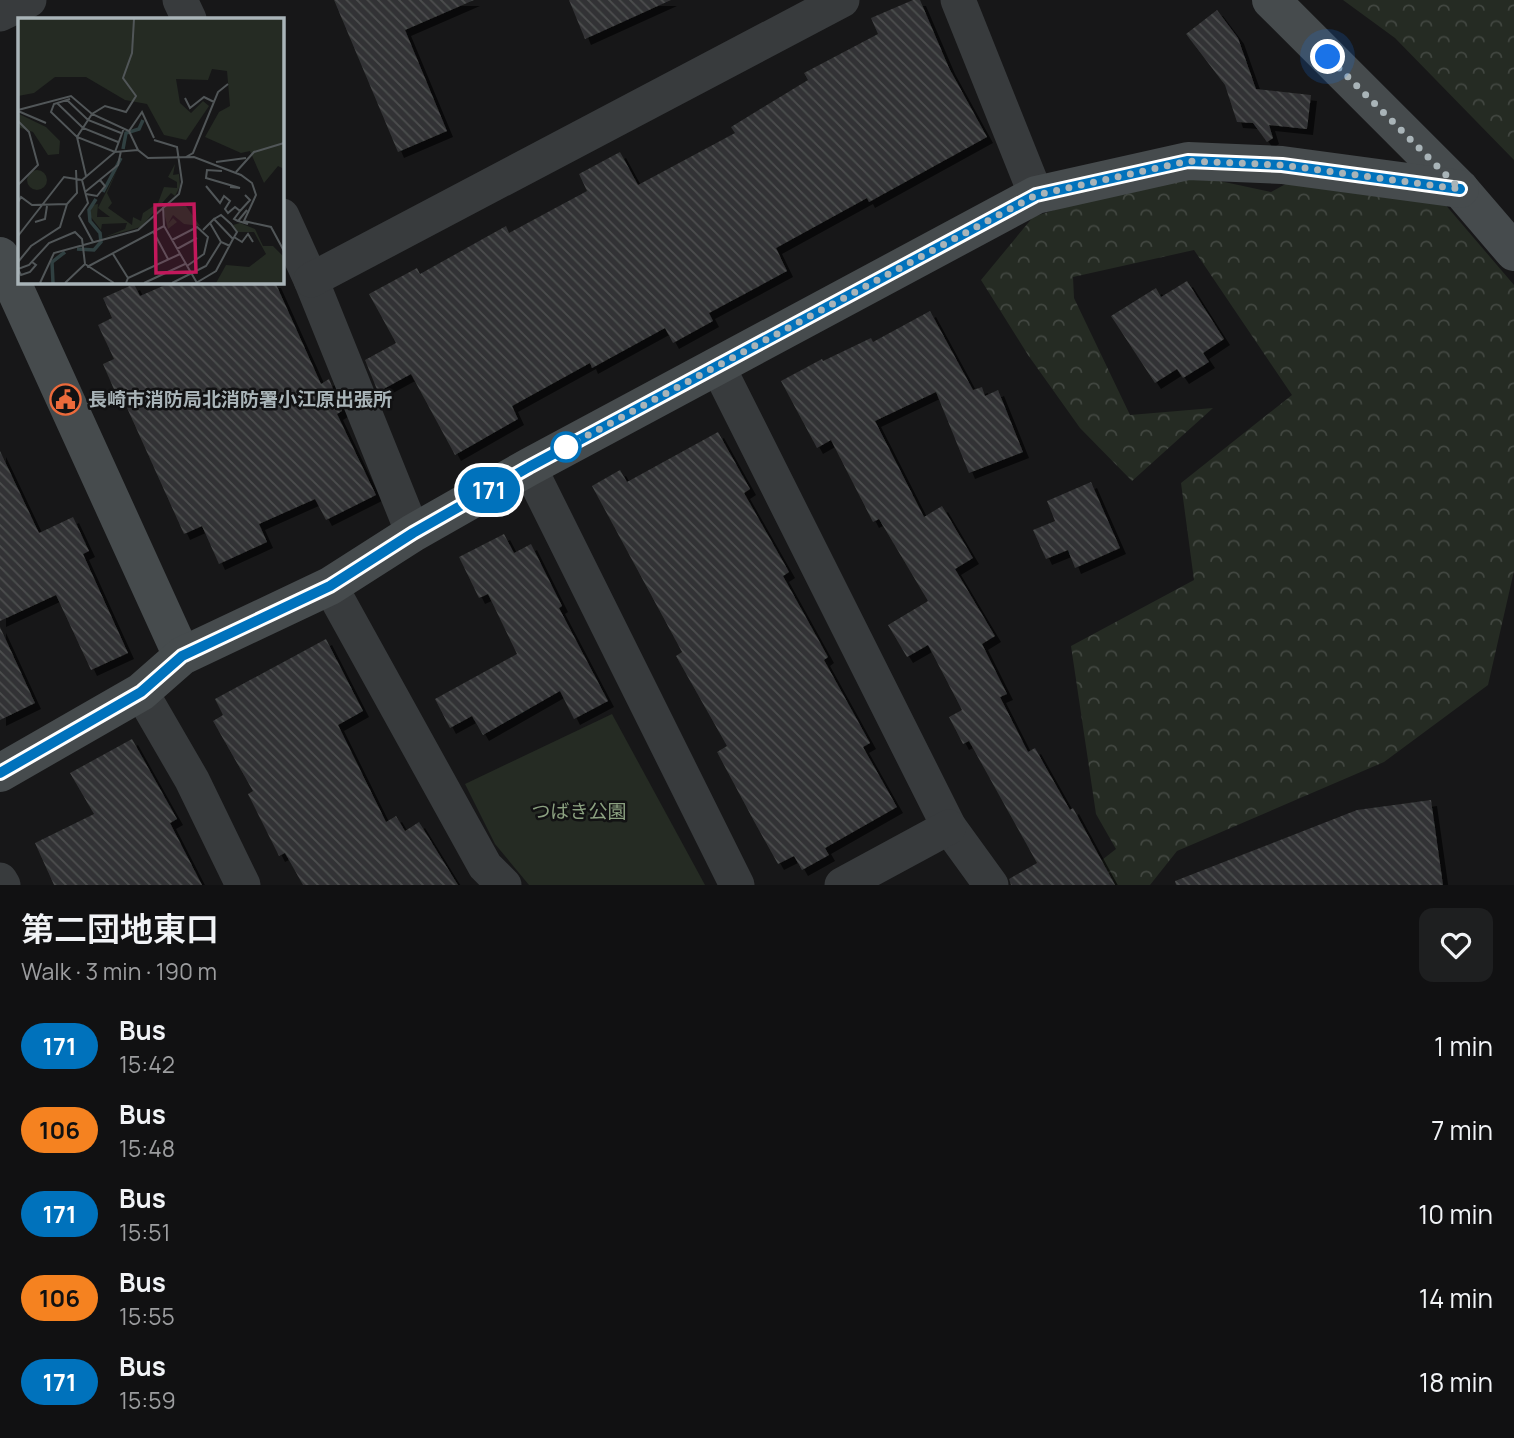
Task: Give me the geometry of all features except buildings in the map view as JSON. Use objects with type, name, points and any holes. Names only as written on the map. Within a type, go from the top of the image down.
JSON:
[{"type":"street","points":[[0,14],[29,0]]},
{"type":"street","points":[[180,0],[189,18]]},
{"type":"street","points":[[311,279],[842,0]]},
{"type":"street","points":[[958,0],[1036,195]]},
{"type":"street","points":[[1271,0],[1460,189],[1514,252]]},
{"type":"street","points":[[0,773],[141,692],[182,656],[330,586],[413,533],[529,467],[1036,195],[1188,161],[1282,165],[1460,189]]},
{"type":"street","points":[[284,220],[311,279],[413,533]]},
{"type":"street","points":[[0,256],[182,656]]},
{"type":"street","points":[[716,365],[949,827],[991,885]]},
{"type":"street","points":[[529,467],[737,885]]},
{"type":"street","points":[[330,586],[485,866],[503,885]]},
{"type":"street","points":[[141,692],[192,780],[243,885]]},
{"type":"street","points":[[842,885],[949,827]]},
{"type":"street","points":[[0,880],[3,885]]},
{"type":"green space","points":[[1343,0],[1514,0],[1514,160],[1395,38]]},
{"type":"green space","points":[[1319,166],[1426,182],[1514,285],[1514,571],[1488,685],[1384,762],[1177,851],[1150,885],[1070,885],[1116,849],[1096,814],[1071,646],[1194,580],[1181,483],[1292,395],[1194,250],[1073,277],[1074,298],[1130,415],[1213,408],[1132,481],[1080,428],[1028,355],[981,280],[1033,217],[1173,171],[1271,192]]},
{"type":"green space","name":"つばき公園","points":[[612,714],[705,885],[529,885],[495,844],[465,784]]},
{"type":"bus line","name":"171","points":[[0,773],[141,692],[182,656],[330,586],[413,533],[529,467],[1036,195],[1188,161],[1282,165],[1460,189]]},
{"type":"place","name":"長崎市消防局北消防署小江原出張所","points":[[65,399]]},
{"type":"route","points":[[566,447],[1036,195],[1188,161],[1282,165],[1460,189],[1328,57]]}]
